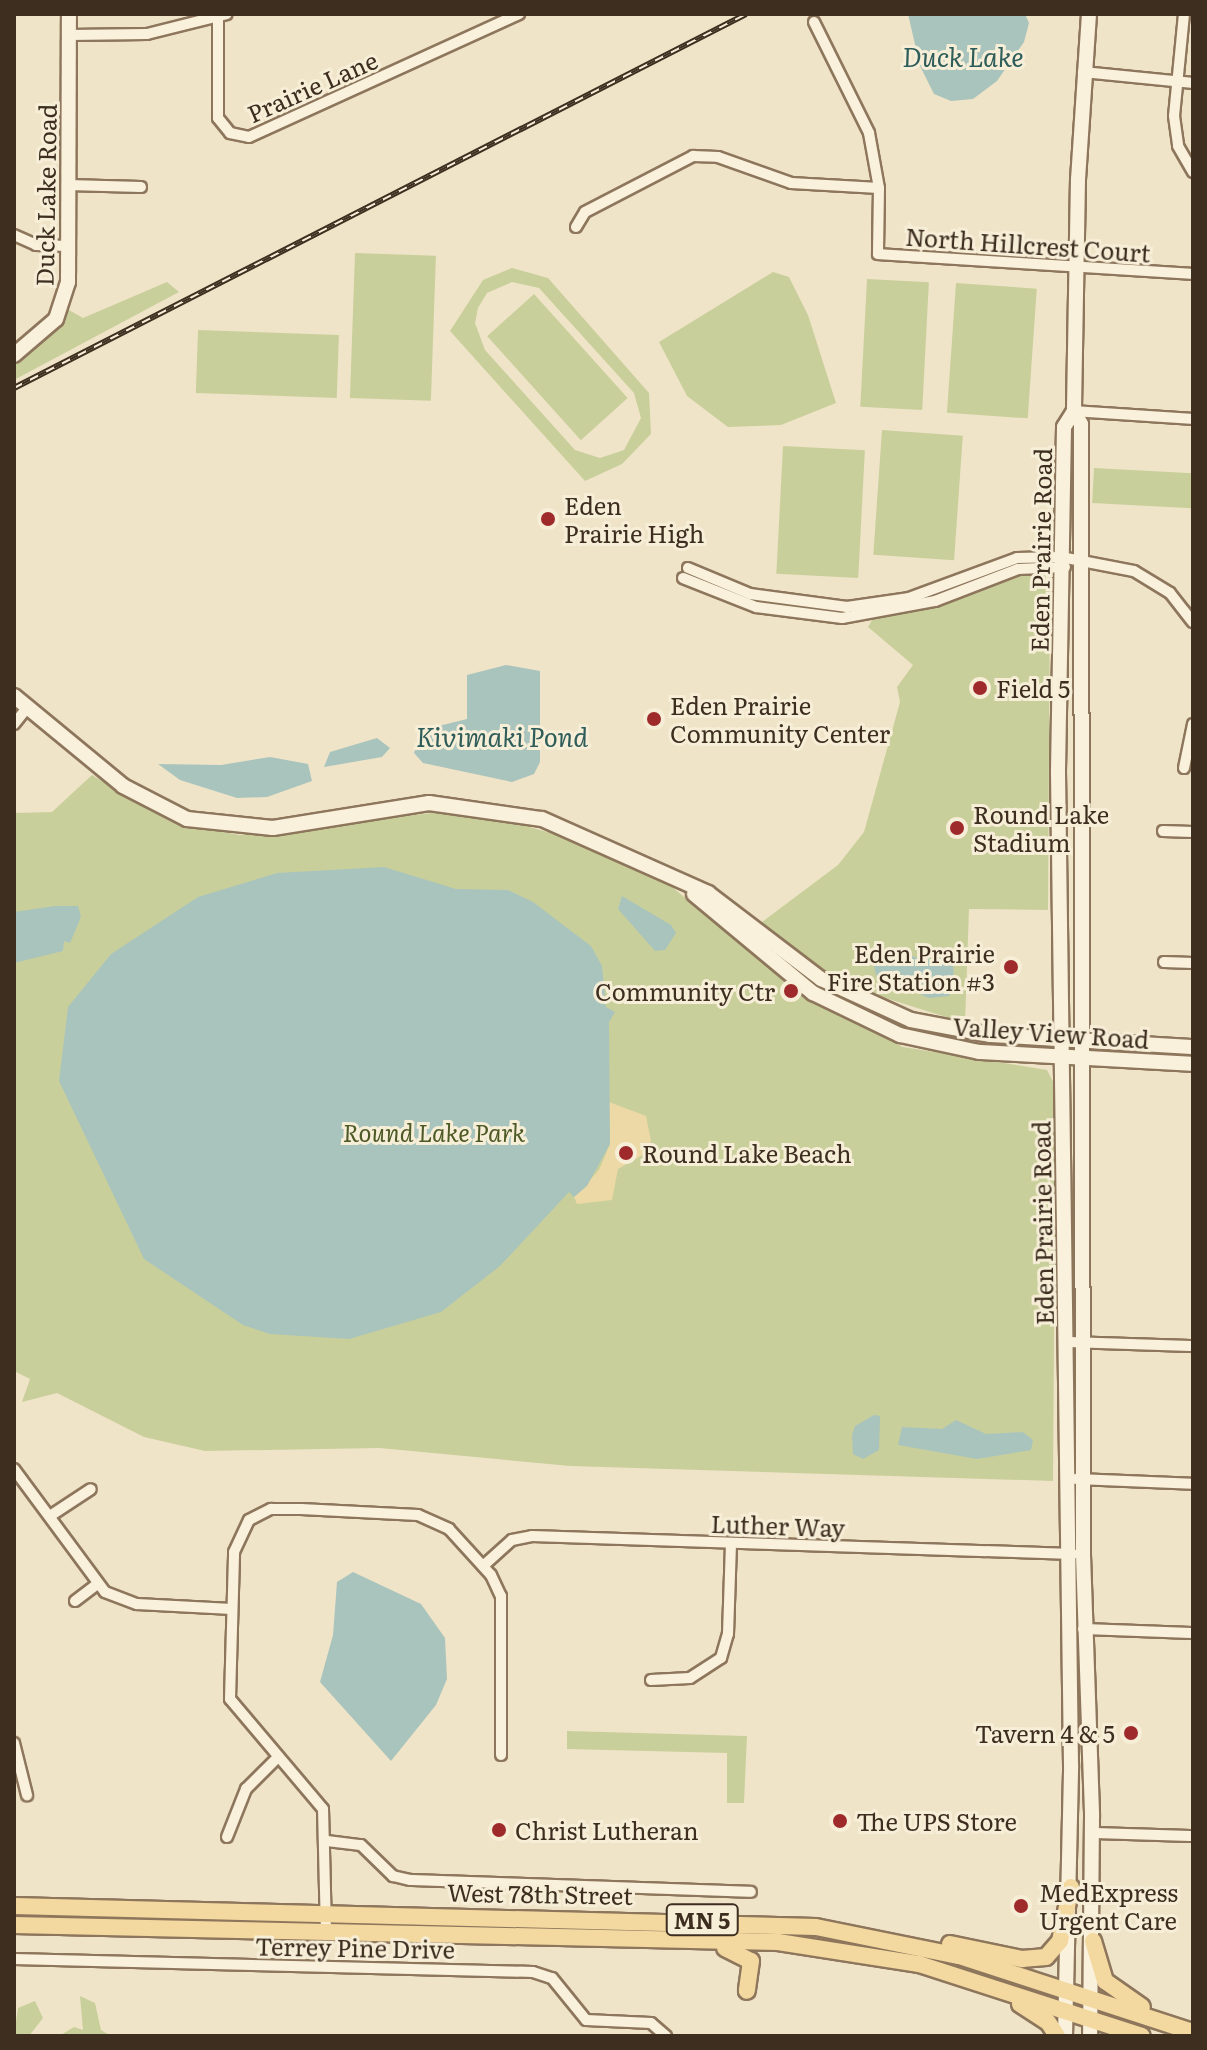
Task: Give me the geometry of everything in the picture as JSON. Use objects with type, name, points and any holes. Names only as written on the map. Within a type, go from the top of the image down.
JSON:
[{"type":"main road","name":"Duck Lake Road","points":[[14,355],[46,332],[63,306],[68,246],[69,14]]},
{"type":"main road","name":"Eden Prairie Road","points":[[1089,14],[1083,72],[1074,411],[1081,424],[1079,563],[1086,1059],[1083,1629],[1092,1833],[1091,2028]]},
{"type":"main road","name":"Eden Prairie Road","points":[[1065,2036],[1071,1887],[1065,1554],[1061,562],[1064,427],[1074,411]]},
{"type":"main road","name":"Valley View Road","points":[[14,696],[135,795],[201,822],[273,828],[392,805],[485,807],[560,825],[672,875],[742,917],[821,979],[870,1004],[952,1029],[1063,1040],[1193,1047]]},
{"type":"main road","name":"Valley View Road","points":[[672,875],[771,964],[855,1017],[951,1048],[1063,1059],[1193,1064]]},
{"type":"main road","points":[[816,1927],[891,1932],[1035,1960],[1060,1941],[1071,1887]]},
{"type":"main road","name":"West 78th Street","points":[[14,1906],[816,1927],[959,1956],[1193,2032]]},
{"type":"main road","name":"West 78th Street","points":[[14,1925],[778,1942],[919,1964],[1067,2011],[1091,2028],[1142,2036]]},
{"type":"main road","points":[[580,1937],[735,1949],[753,1968],[747,1991]]},
{"type":"main road","points":[[1093,1941],[1112,1989],[1193,2024]]},
{"type":"main road","points":[[778,1942],[1002,1997],[1039,2014],[1057,2036]]},
{"type":"street","name":"Prairie Lane","points":[[222,15],[218,118],[230,133],[249,137],[519,14]]},
{"type":"street","points":[[1184,14],[1175,131],[1193,172]]},
{"type":"street","points":[[69,35],[147,34],[222,15]]},
{"type":"street","name":"North Hillcrest Court","points":[[814,22],[860,107],[879,188],[878,254],[1193,274]]},
{"type":"street","points":[[1083,72],[1193,83]]},
{"type":"street","points":[[576,227],[585,212],[693,156],[718,157],[770,180],[879,188]]},
{"type":"street","points":[[68,185],[141,187]]},
{"type":"street","points":[[14,235],[36,245],[68,246]]},
{"type":"street","points":[[1074,411],[1193,419]]},
{"type":"street","points":[[685,573],[761,597],[847,607],[909,598],[1017,558],[1113,565],[1153,580],[1193,622]]},
{"type":"street","points":[[14,724],[27,708]]},
{"type":"street","points":[[1184,768],[1193,724]]},
{"type":"street","points":[[1163,831],[1193,832]]},
{"type":"street","points":[[1164,962],[1193,963]]},
{"type":"street","points":[[1066,1342],[1193,1346]]},
{"type":"street","points":[[14,1469],[53,1514],[96,1585],[137,1604],[232,1609]]},
{"type":"street","points":[[1066,1478],[1193,1484]]},
{"type":"street","points":[[53,1514],[91,1489]]},
{"type":"street","points":[[326,1931],[327,1841],[323,1809],[230,1699],[237,1540],[249,1520],[271,1509],[429,1516],[483,1566],[497,1585],[502,1608],[501,1755]]},
{"type":"street","name":"Luther Way","points":[[483,1566],[522,1536],[1083,1555]]},
{"type":"street","points":[[651,1680],[690,1678],[721,1658],[728,1634],[731,1543]]},
{"type":"street","points":[[75,1601],[96,1585]]},
{"type":"street","points":[[1083,1629],[1193,1633]]},
{"type":"street","points":[[14,1743],[27,1795]]},
{"type":"street","points":[[227,1837],[246,1789],[278,1757]]},
{"type":"street","points":[[1092,1833],[1193,1836]]},
{"type":"street","points":[[327,1841],[361,1845],[393,1876],[410,1880],[751,1892]]},
{"type":"street","name":"Terrey Pine Drive","points":[[14,1959],[533,1972],[552,1978],[586,2020],[651,2023],[666,2032]]},
{"type":"green space","points":[[355,253],[436,256],[431,401],[350,398]]},
{"type":"green space","points":[[512,268],[548,278],[649,393],[651,434],[622,464],[585,481],[450,331],[483,280]],"holes":[[[512,282],[539,288],[634,393],[641,418],[624,450],[600,458],[575,450],[485,350],[475,323],[478,308],[487,293]]]},
{"type":"green space","points":[[773,272],[789,277],[808,315],[836,403],[781,425],[728,427],[687,396],[659,342]]},
{"type":"green space","points":[[867,279],[929,282],[922,410],[860,407]]},
{"type":"green space","points":[[167,282],[179,292],[14,380],[14,361],[52,335],[69,310],[83,318]]},
{"type":"green space","points":[[956,283],[1037,289],[1028,418],[947,413]]},
{"type":"green space","points":[[534,294],[628,398],[581,440],[487,336]]},
{"type":"green space","points":[[198,330],[339,335],[337,398],[196,393]]},
{"type":"green space","points":[[882,430],[963,436],[954,560],[873,555]]},
{"type":"green space","points":[[783,446],[865,450],[858,578],[776,574]]},
{"type":"green space","points":[[1094,468],[1193,473],[1191,508],[1092,503]]},
{"type":"green space","points":[[1031,572],[1045,575],[1050,587],[1048,910],[969,909],[965,1023],[863,991],[813,967],[758,925],[838,865],[864,832],[900,702],[897,687],[913,665],[868,627],[872,620],[946,603]]},
{"type":"green space","name":"Round Lake Park","points":[[92,775],[168,820],[239,835],[441,812],[502,819],[554,834],[671,886],[794,989],[903,1047],[1047,1070],[1056,1087],[1053,1481],[570,1466],[379,1448],[205,1451],[144,1437],[57,1393],[22,1402],[30,1379],[14,1371],[14,813],[52,812]]},
{"type":"green space","points":[[567,1731],[747,1736],[744,1803],[727,1803],[727,1753],[567,1749]]},
{"type":"green space","points":[[80,1996],[95,2003],[101,2030],[111,2036],[59,2036],[74,2027],[83,2030]]},
{"type":"green space","points":[[35,2001],[43,2018],[29,2036],[14,2036],[18,2008]]},
{"type":"sand","name":"Round Lake Beach","points":[[609,1102],[646,1116],[651,1141],[646,1153],[618,1169],[612,1200],[577,1204],[574,1197],[599,1170],[610,1144]]},
{"type":"water","name":"Duck Lake","points":[[908,14],[1025,14],[1029,23],[1024,42],[997,81],[973,99],[951,101],[934,94],[920,66]]},
{"type":"water","name":"Kivimaki Pond","points":[[506,665],[540,671],[540,762],[534,774],[512,782],[423,763],[414,753],[422,730],[467,719],[467,675]]},
{"type":"water","points":[[377,738],[390,748],[382,757],[324,767],[330,752]]},
{"type":"water","points":[[270,757],[308,764],[312,781],[267,797],[237,798],[180,780],[158,764],[221,765]]},
{"type":"water","points":[[384,867],[456,889],[508,890],[533,902],[591,946],[602,966],[606,1007],[615,1012],[609,1022],[610,1144],[587,1186],[574,1197],[569,1192],[500,1266],[441,1312],[349,1339],[270,1334],[243,1325],[144,1259],[59,1081],[68,1007],[111,954],[198,897],[277,873]]},
{"type":"water","points":[[622,896],[671,925],[676,933],[665,950],[655,951],[618,909]]},
{"type":"water","points":[[78,906],[81,917],[70,943],[64,941],[63,951],[14,963],[14,912]]},
{"type":"water","points":[[897,949],[921,960],[952,956],[955,986],[949,996],[929,998],[876,975],[873,962],[880,952]]},
{"type":"water","points":[[874,1415],[880,1416],[879,1450],[863,1459],[853,1454],[852,1435],[855,1426]]},
{"type":"water","points":[[956,1420],[986,1434],[1023,1432],[1033,1440],[1031,1450],[977,1459],[898,1445],[902,1427],[942,1429]]},
{"type":"water","points":[[353,1572],[421,1604],[445,1638],[447,1679],[436,1705],[391,1761],[320,1682],[333,1635],[337,1582]]},
{"type":"railway","points":[[14,388],[746,14]]},
{"type":"place","name":"Eden Prairie High","points":[[548,519]]},
{"type":"place","name":"Field 5","points":[[980,688]]},
{"type":"place","name":"Eden Prairie Community Center","points":[[654,719]]},
{"type":"place","name":"Round Lake Stadium","points":[[957,828]]},
{"type":"place","name":"Eden Prairie Fire Station #3","points":[[1011,967]]},
{"type":"place","name":"Community Ctr","points":[[791,991]]},
{"type":"place","name":"Round Lake Beach","points":[[626,1153]]},
{"type":"place","name":"Tavern 4 & 5","points":[[1131,1733]]},
{"type":"place","name":"The UPS Store","points":[[840,1821]]},
{"type":"place","name":"Christ Lutheran","points":[[499,1830]]},
{"type":"place","name":"MedExpress Urgent Care","points":[[1021,1906]]}]
